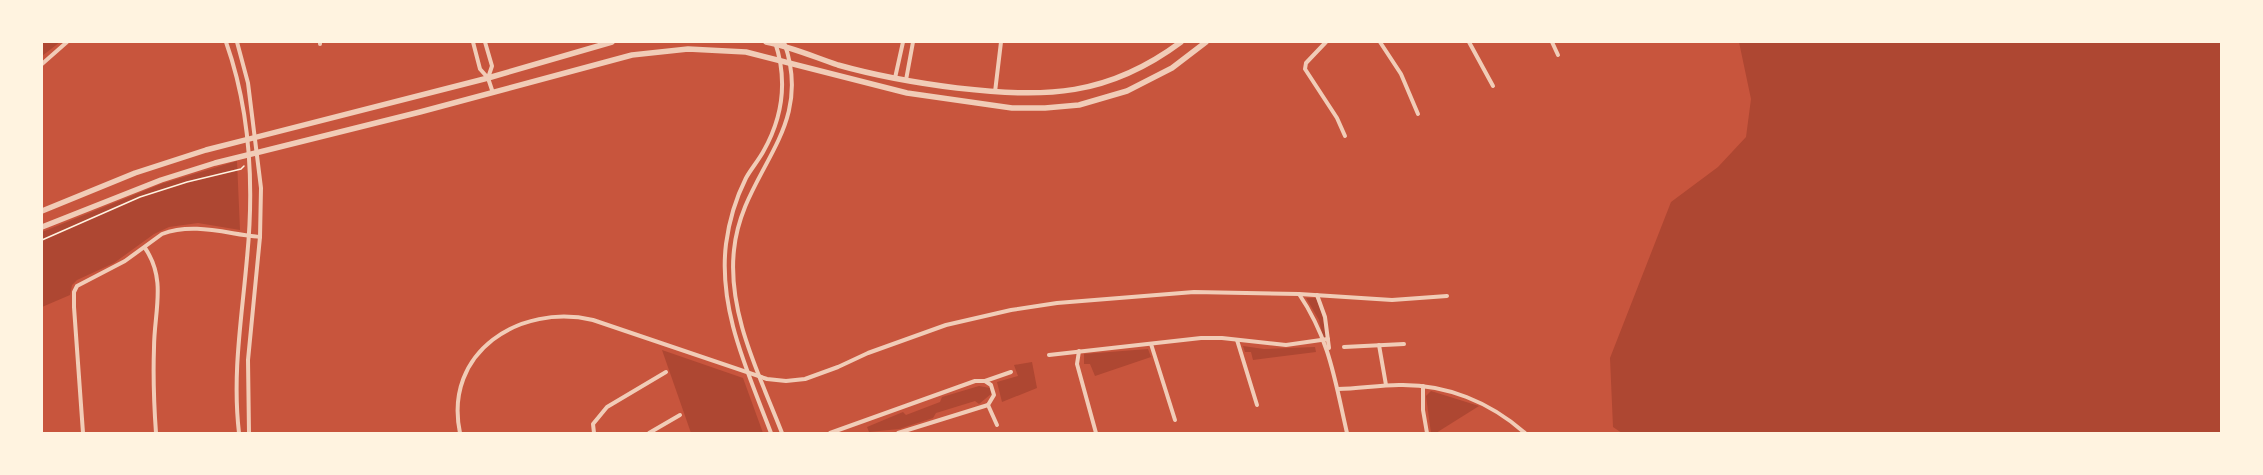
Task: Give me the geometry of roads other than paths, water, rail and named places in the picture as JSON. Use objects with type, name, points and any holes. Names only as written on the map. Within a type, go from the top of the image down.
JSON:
[{"type":"street","points":[[42,64],[67,42]]},
{"type":"street","points":[[226,42],[240,90],[248,159],[249,236],[237,345],[236,386],[239,433]]},
{"type":"street","points":[[236,42],[248,83],[258,153],[261,188],[260,237],[248,360],[247,402],[249,433]]},
{"type":"street","points":[[473,42],[480,69],[488,78],[492,93]]},
{"type":"street","points":[[485,42],[492,66],[488,78]]},
{"type":"street","points":[[42,211],[134,173],[206,150],[488,78],[612,42]]},
{"type":"street","points":[[766,42],[785,44],[838,64],[895,78],[995,92],[1036,94],[1087,88],[1138,70],[1181,42]]},
{"type":"street","points":[[895,78],[903,42]]},
{"type":"street","points":[[906,80],[913,42]]},
{"type":"street","points":[[995,92],[1001,42]]},
{"type":"street","points":[[42,227],[161,180],[215,163],[248,159],[258,153],[492,93],[602,62],[650,52],[688,49],[727,50],[781,60],[825,74],[907,94],[1012,108],[1045,108],[1084,104],[1127,91],[1172,68],[1206,42]]},
{"type":"street","points":[[1326,42],[1306,63],[1305,69],[1330,106],[1345,136]]},
{"type":"street","points":[[1380,42],[1401,74],[1418,114]]},
{"type":"street","points":[[1469,42],[1493,86]]},
{"type":"street","points":[[1552,42],[1558,55]]},
{"type":"street","points":[[771,433],[748,372],[727,307],[724,286],[724,257],[729,228],[737,198],[747,177],[768,143],[777,121],[784,83],[781,60],[775,43]]},
{"type":"street","points":[[782,433],[760,376],[735,296],[734,249],[739,222],[748,196],[776,148],[786,122],[791,95],[791,63],[785,44]]},
{"type":"street","points":[[83,433],[74,292],[80,284],[112,269],[145,248],[162,234],[186,228],[260,237]]},
{"type":"street","points":[[145,248],[153,262],[159,282],[154,346],[156,433]]},
{"type":"street","points":[[460,433],[458,399],[464,378],[473,360],[495,337],[513,326],[533,320],[564,315],[592,320],[776,380],[805,379],[838,367],[868,353],[946,325],[1036,306],[1178,293],[1299,294],[1392,300],[1447,296]]},
{"type":"street","points":[[1299,294],[1326,340]]},
{"type":"street","points":[[1318,295],[1325,317],[1326,340],[1347,433]]},
{"type":"street","points":[[1049,355],[1201,338],[1238,340],[1286,346],[1326,340]]},
{"type":"street","points":[[1238,340],[1257,405]]},
{"type":"street","points":[[1151,344],[1176,420]]},
{"type":"street","points":[[1344,347],[1404,344]]},
{"type":"street","points":[[1379,345],[1386,385]]},
{"type":"street","points":[[1079,351],[1077,364],[1096,433]]},
{"type":"street","points":[[594,433],[593,424],[602,411],[666,372]]},
{"type":"street","points":[[830,433],[975,381],[985,381],[1011,372]]},
{"type":"street","points":[[898,433],[988,405],[993,399],[994,391],[992,385],[985,381]]},
{"type":"street","points":[[1338,389],[1386,385],[1423,386],[1447,390],[1472,399],[1502,415],[1525,433]]},
{"type":"street","points":[[1423,386],[1422,410],[1427,433]]},
{"type":"street","points":[[988,405],[997,425]]},
{"type":"street","points":[[649,433],[680,415]]}]
